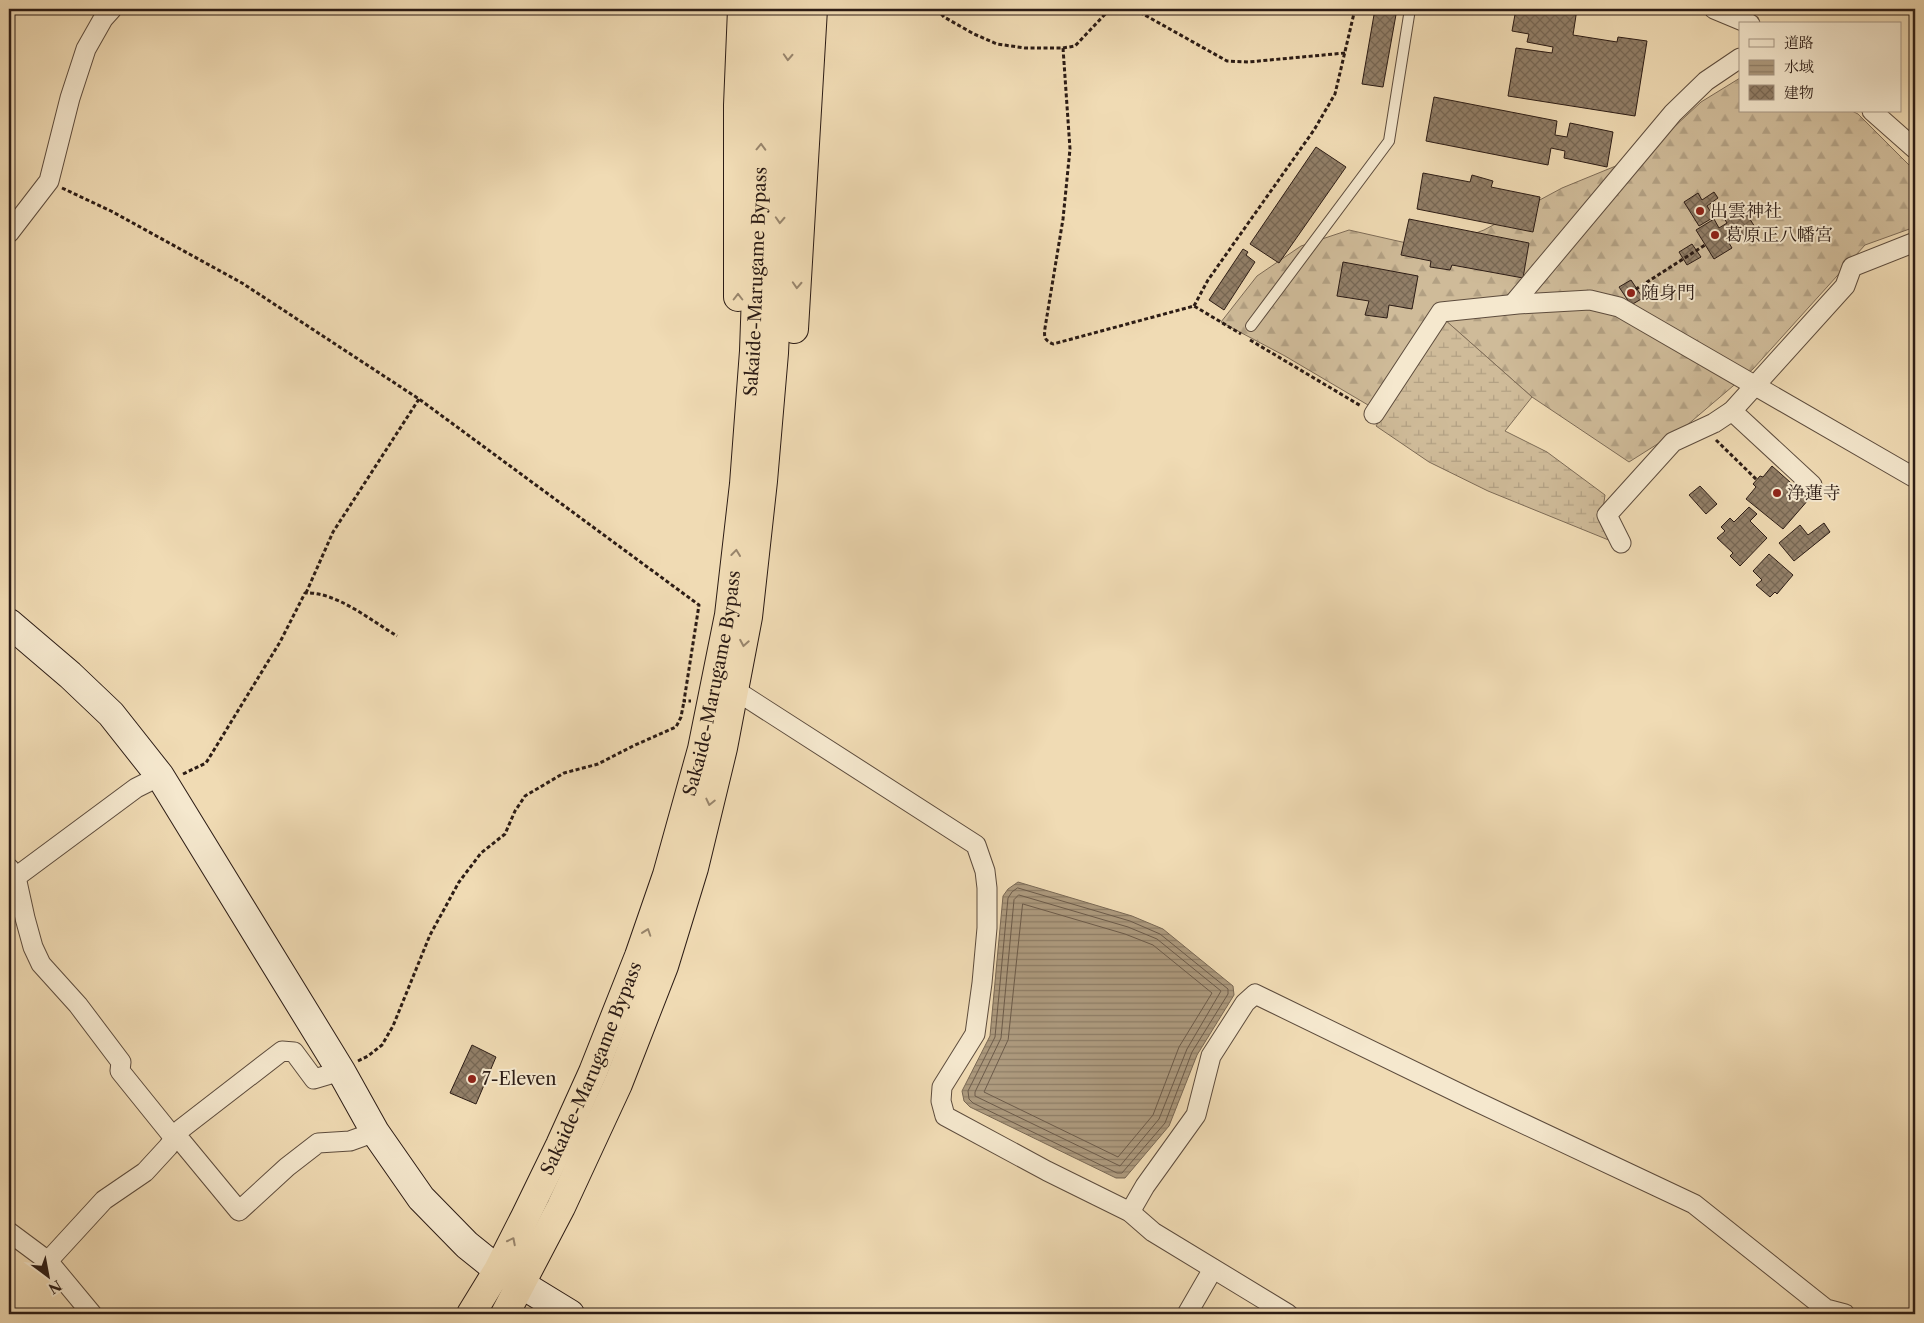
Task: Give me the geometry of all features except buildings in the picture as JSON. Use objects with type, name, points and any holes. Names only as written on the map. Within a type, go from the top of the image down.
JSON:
[{"type":"highway","points":[[740,521],[738,105],[742,9]]},
{"type":"highway","name":"Sakaide-Marugame Bypass","points":[[472,1314],[498,1270],[560,1145],[593,1072],[639,956],[667,875],[702,749],[729,615],[740,521],[754,351],[766,9]]},
{"type":"highway","name":"Sakaide-Marugame Bypass","points":[[505,1314],[561,1207],[618,1084],[664,966],[694,868],[723,748],[748,617],[764,482],[774,353],[790,9]]},
{"type":"highway","points":[[748,617],[764,551],[775,482],[795,321],[813,9]]},
{"type":"street","points":[[9,233],[49,181],[70,98],[86,50],[103,19],[112,9]]},
{"type":"street","points":[[1714,9],[1745,22]]},
{"type":"street","points":[[1513,304],[1673,113],[1706,81],[1739,59]]},
{"type":"street","points":[[1873,112],[1915,149]]},
{"type":"street","points":[[1621,542],[1607,515],[1673,442],[1703,428],[1732,411],[1845,286],[1852,267],[1915,242]]},
{"type":"street","points":[[1374,414],[1441,312],[1513,304],[1590,300],[1619,307],[1915,478]]},
{"type":"street","points":[[1732,411],[1812,485]]},
{"type":"street","points":[[9,623],[70,675],[111,714],[160,776],[340,1071],[375,1132],[421,1198],[466,1245],[498,1270],[570,1314]]},
{"type":"street","points":[[735,690],[976,845],[985,871],[987,888],[987,928],[982,983],[975,1034],[942,1088],[940,1101],[945,1116],[1047,1171],[1130,1212],[1153,1232],[1288,1314]]},
{"type":"street","points":[[160,776],[136,788],[13,873],[25,918],[41,964],[84,1012],[121,1062],[120,1071],[239,1211],[287,1167],[318,1143],[350,1141],[375,1132]]},
{"type":"street","points":[[1130,1212],[1145,1186],[1196,1115],[1211,1056],[1245,1003],[1256,994],[1471,1099],[1694,1204],[1826,1308],[1845,1314]]},
{"type":"street","points":[[48,1261],[104,1200],[145,1172],[168,1147],[181,1129],[282,1051],[294,1052],[314,1079],[340,1071]]},
{"type":"street","points":[[9,1232],[48,1261],[92,1314]]},
{"type":"street","points":[[1188,1314],[1213,1269]]},
{"type":"lane","points":[[1251,326],[1388,141],[1410,9]]},
{"type":"path","points":[[937,9],[944,17],[974,34],[997,44],[1025,48],[1063,48],[1075,46],[1110,9]]},
{"type":"path","points":[[1134,9],[1227,61],[1248,62],[1344,53]]},
{"type":"path","points":[[1194,306],[1208,280],[1314,130],[1335,94],[1355,9]]},
{"type":"path","points":[[1063,48],[1070,148],[1062,219],[1044,337],[1047,342],[1053,344],[1194,306],[1374,414]]},
{"type":"path","points":[[49,181],[127,219],[242,283],[419,399],[699,604],[684,701],[681,717],[676,727],[598,764],[564,773],[525,796],[515,810],[505,834],[481,853],[459,882],[430,935],[393,1026],[382,1044],[368,1056],[340,1071]]},
{"type":"path","points":[[1611,305],[1705,245]]},
{"type":"path","points":[[160,776],[180,775],[206,764],[280,642],[333,532],[419,399]]},
{"type":"path","points":[[1703,428],[1757,480]]},
{"type":"path","points":[[305,593],[316,592],[332,596],[397,636]]},
{"type":"path","points":[[684,701],[710,705]]},
{"type":"green space","points":[[1739,79],[1739,112],[1854,112],[1858,114],[1915,171],[1915,227],[1865,245],[1753,369],[1686,426],[1629,462],[1532,397],[1445,320],[1371,405],[1221,322],[1257,276],[1301,246],[1349,230],[1433,249],[1484,230],[1562,188],[1645,154],[1701,102]]},
{"type":"green space","points":[[1444,319],[1532,397],[1505,431],[1547,452],[1605,495],[1602,516],[1611,541],[1488,491],[1429,462],[1376,426]]},
{"type":"water","points":[[1018,882],[1132,916],[1163,929],[1233,986],[1234,995],[1197,1055],[1169,1126],[1125,1178],[1116,1178],[970,1107],[964,1101],[962,1091],[990,1036],[1003,896],[1008,889]]},
{"type":"place","name":"出雲神社","points":[[1700,211]]},
{"type":"place","name":"葛原正八幡宮","points":[[1715,235]]},
{"type":"place","name":"随身門","points":[[1631,293]]},
{"type":"place","name":"浄蓮寺","points":[[1777,493]]},
{"type":"place","name":"7-Eleven","points":[[472,1079]]}]
